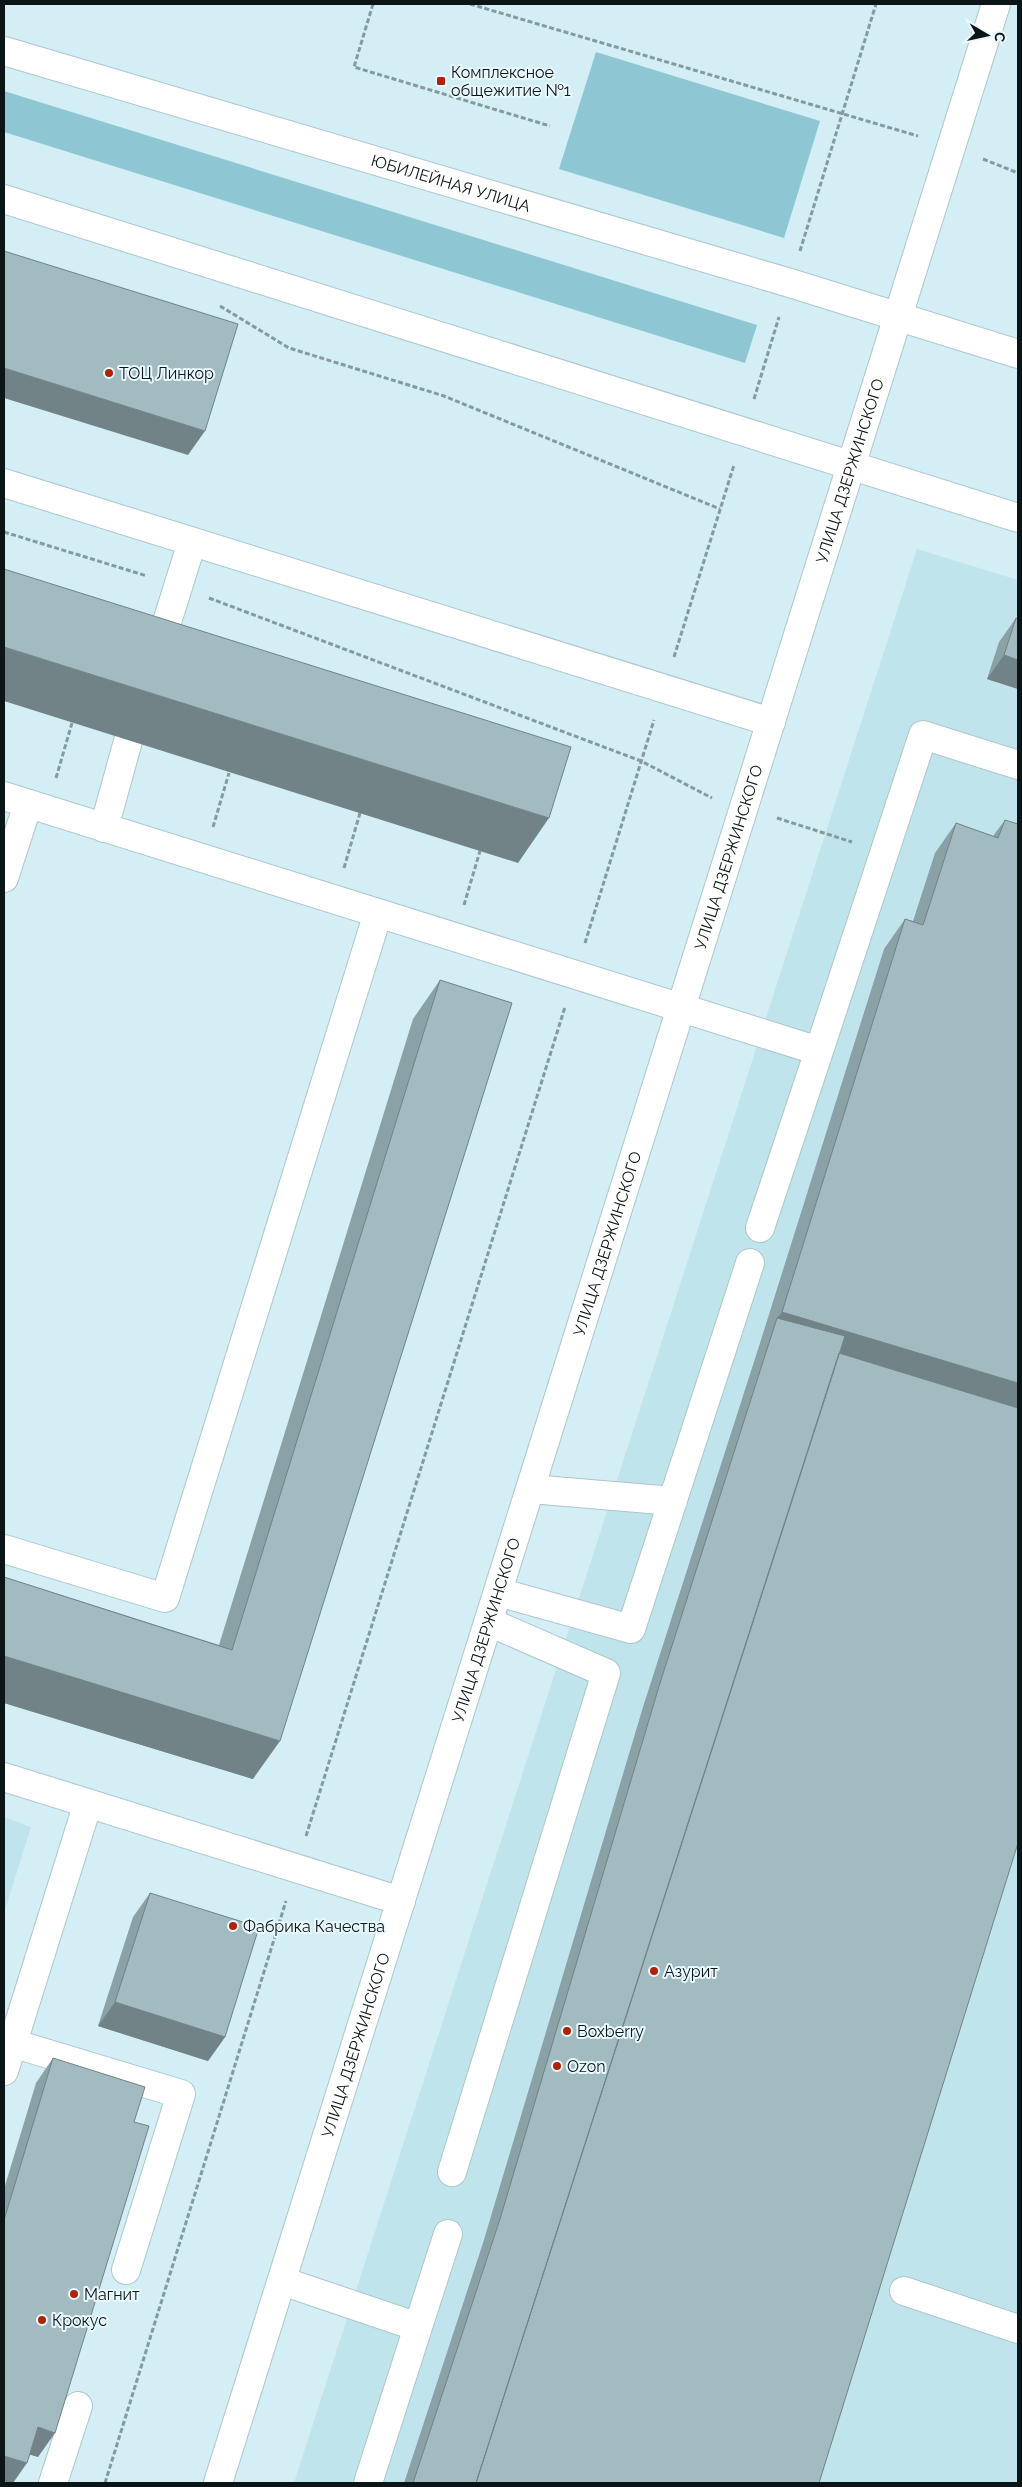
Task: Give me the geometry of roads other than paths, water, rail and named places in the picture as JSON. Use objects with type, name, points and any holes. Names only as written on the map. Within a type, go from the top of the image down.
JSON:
[{"type":"main road","name":"УЛИЦА ДЗЕРЖИНСКОГО","points":[[218,2483],[996,4]]},
{"type":"main road","name":"ЮБИЛЕЙНАЯ УЛИЦА","points":[[4,42],[15,55],[790,283],[1018,354]]},
{"type":"main road","points":[[4,199],[1018,518]]},
{"type":"main road","points":[[4,483],[771,722]]},
{"type":"main road","points":[[152,670],[192,542]]},
{"type":"main road","points":[[760,1228],[923,735],[1018,765]]},
{"type":"main road","points":[[104,828],[128,741]]},
{"type":"main road","points":[[4,878],[26,803],[819,1051]]},
{"type":"main road","points":[[4,1549],[165,1598],[378,913]]},
{"type":"main road","points":[[498,1592],[631,1628],[750,1263]]},
{"type":"main road","points":[[531,1489],[673,1501]]},
{"type":"main road","points":[[452,2172],[606,1673],[489,1622]]},
{"type":"main road","points":[[4,1777],[401,1901]]},
{"type":"main road","points":[[4,2071],[88,1803]]},
{"type":"main road","points":[[12,2044],[180,2094],[126,2270]]},
{"type":"main road","points":[[368,2483],[448,2234]]},
{"type":"main road","points":[[282,2281],[418,2327]]},
{"type":"main road","points":[[904,2291],[1018,2329]]},
{"type":"main road","points":[[53,2483],[78,2406]]},
{"type":"place","name":"Комплексное общежитие №1","points":[[441,81]]},
{"type":"place","name":"ТОЦ Линкор","points":[[109,373]]},
{"type":"place","name":"Фабрика Качества","points":[[233,1926]]},
{"type":"place","name":"Азурит","points":[[654,1971]]},
{"type":"place","name":"Boxberry","points":[[567,2031]]},
{"type":"place","name":"Ozon","points":[[557,2066]]},
{"type":"place","name":"Магнит","points":[[74,2294]]},
{"type":"place","name":"Крокус","points":[[42,2320]]}]
